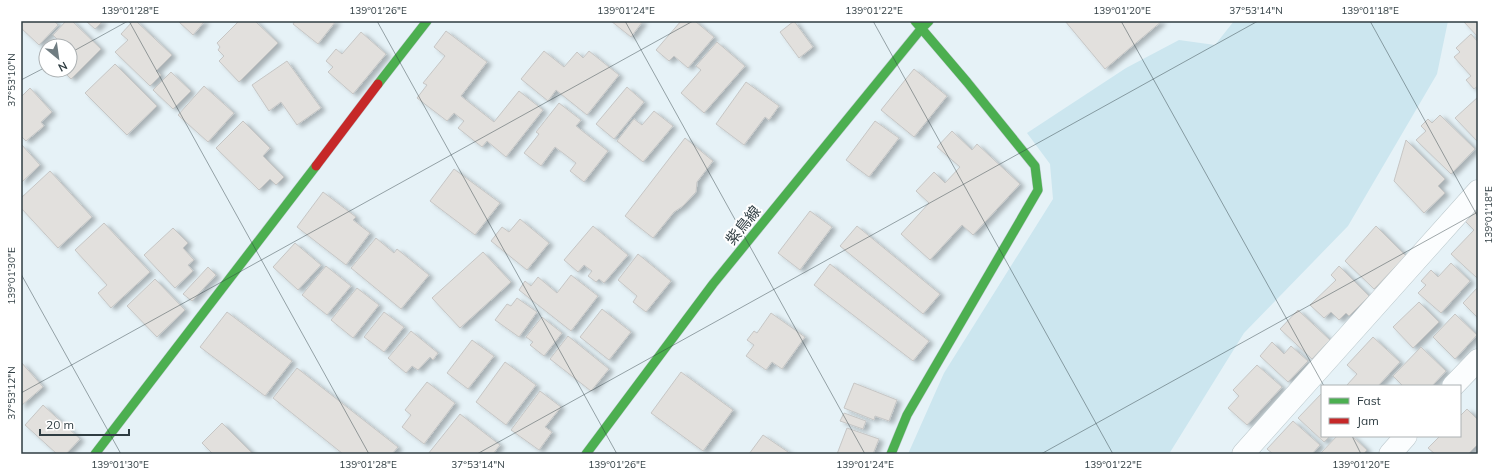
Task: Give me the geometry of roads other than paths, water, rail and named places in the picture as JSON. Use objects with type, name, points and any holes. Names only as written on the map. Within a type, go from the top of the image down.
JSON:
[{"type":"street","points":[[95,454],[427,21]]},
{"type":"street","points":[[892,454],[907,415],[1038,190],[1035,166],[915,21]]},
{"type":"street","name":"紫鳥線","points":[[586,454],[713,284],[929,21]]},
{"type":"street","points":[[1242,454],[1478,191]]},
{"type":"street","points":[[1455,385],[1478,360]]},
{"type":"street","points":[[1390,454],[1405,437]]}]
